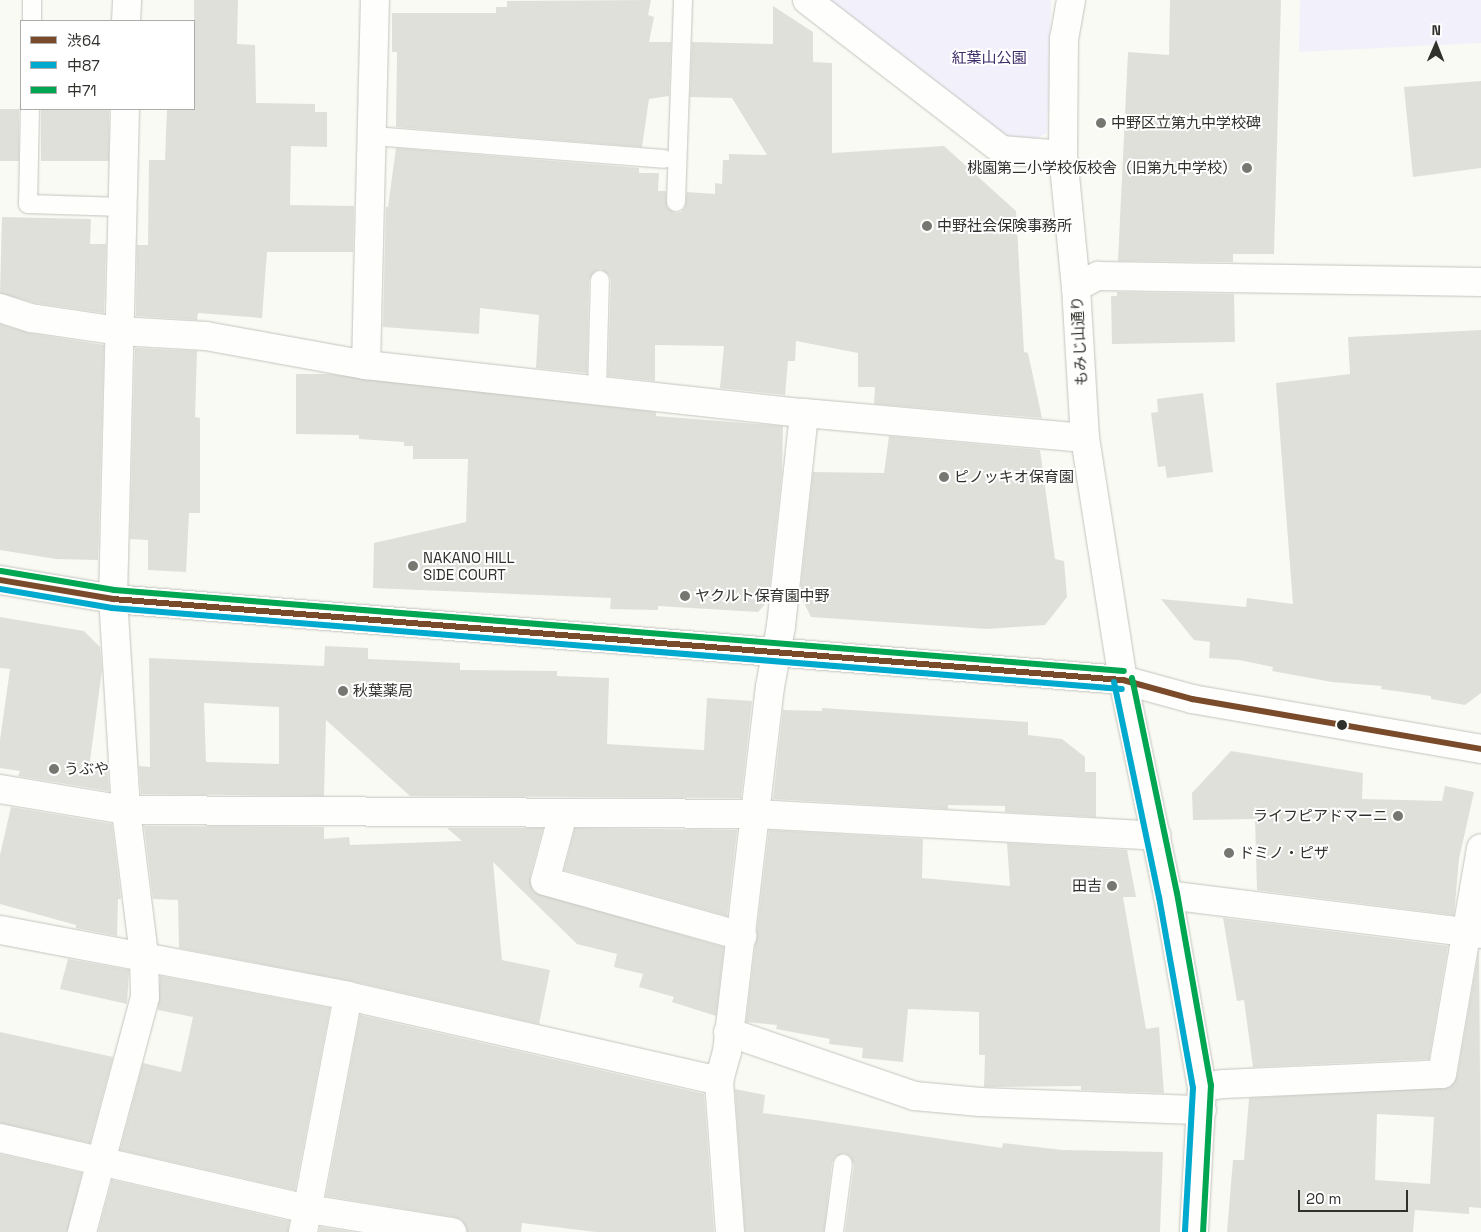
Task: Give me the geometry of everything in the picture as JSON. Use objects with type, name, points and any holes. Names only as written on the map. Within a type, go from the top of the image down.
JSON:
[{"type":"street","points":[[126,20],[127,0]]},
{"type":"street","points":[[366,366],[375,0]]},
{"type":"street","points":[[807,0],[1002,150],[1063,155]]},
{"type":"street","name":"もみじ山通り","points":[[1071,0],[1064,38],[1063,155],[1076,287],[1085,438],[1123,680],[1168,895],[1202,1099],[1194,1232]]},
{"type":"street","points":[[82,1232],[145,997],[144,955],[126,810],[113,599],[125,110]]},
{"type":"street","points":[[1076,287],[1098,276],[1481,282]]},
{"type":"street","points":[[0,308],[31,318],[119,331],[206,336],[366,366],[804,413],[1085,438]]},
{"type":"street","points":[[730,1232],[719,1081],[742,936],[781,626],[804,413]]},
{"type":"street","points":[[0,580],[113,599],[396,620],[776,654],[1123,680],[1192,699],[1481,749]]},
{"type":"street","points":[[0,789],[126,810],[756,814],[1156,836]]},
{"type":"street","points":[[563,814],[545,880],[742,936]]},
{"type":"street","points":[[728,1032],[915,1096],[980,1102],[1202,1099],[1224,1084],[1442,1074],[1474,932],[1481,848]]},
{"type":"street","points":[[1168,895],[1474,932]]},
{"type":"street","points":[[0,930],[144,955],[348,996],[719,1081]]},
{"type":"street","points":[[305,1221],[348,996]]},
{"type":"street","points":[[0,1138],[100,1160],[305,1221],[452,1232]]},
{"type":"lane","points":[[32,0],[32,20]]},
{"type":"lane","points":[[676,202],[683,0]]},
{"type":"lane","points":[[30,110],[28,204],[122,207]]},
{"type":"lane","points":[[373,136],[664,159]]},
{"type":"lane","points":[[597,391],[600,280]]},
{"type":"lane","points":[[834,1232],[843,1164]]},
{"type":"green space","name":"紅葉山公園","points":[[827,0],[1051,0],[1047,133],[1015,150]]},
{"type":"green space","points":[[1300,0],[1481,0],[1481,43],[1299,52]]},
{"type":"building","points":[[194,0],[238,0],[237,44],[255,45],[256,103],[315,104],[315,112],[327,112],[327,147],[291,146],[290,205],[354,206],[353,252],[267,252],[262,318],[198,313],[197,320],[136,316],[137,245],[148,245],[149,160],[165,160],[167,110],[195,110]]},
{"type":"building","points":[[651,0],[648,15],[654,17],[649,42],[671,42],[669,96],[649,99],[642,147],[396,127],[397,52],[392,52],[392,13],[496,13],[496,7],[507,7],[507,1]]},
{"type":"building","points":[[1170,0],[1281,0],[1274,254],[1233,254],[1233,262],[1118,261],[1128,52],[1169,55]]},
{"type":"building","points":[[773,6],[813,32],[813,62],[832,63],[832,153],[944,146],[1016,211],[1024,352],[1028,353],[1042,418],[874,404],[875,387],[858,387],[858,353],[796,341],[795,361],[788,361],[785,395],[720,388],[724,346],[655,345],[655,381],[608,376],[611,280],[609,275],[601,269],[595,271],[589,280],[587,373],[536,368],[539,315],[480,308],[479,334],[383,327],[386,207],[388,207],[396,148],[639,168],[639,173],[659,173],[658,191],[666,191],[667,207],[675,213],[681,212],[685,207],[687,192],[715,194],[715,183],[722,184],[723,160],[729,160],[729,154],[767,155],[732,98],[690,97],[692,42],[773,44]]},
{"type":"building","points":[[1481,81],[1481,168],[1413,177],[1404,87]]},
{"type":"building","points":[[0,109],[19,109],[19,161],[0,161]]},
{"type":"building","points":[[41,110],[109,110],[109,161],[41,161]]},
{"type":"building","points":[[2,217],[91,219],[90,244],[106,244],[104,313],[35,303],[0,293]]},
{"type":"building","points":[[1117,292],[1234,294],[1235,342],[1112,344],[1111,296],[1117,296]]},
{"type":"building","points":[[0,324],[29,333],[104,345],[98,560],[56,559],[0,550]]},
{"type":"building","points":[[1481,330],[1481,693],[1465,705],[1431,699],[1431,696],[1381,689],[1382,686],[1332,682],[1272,671],[1273,667],[1239,660],[1209,658],[1210,642],[1194,640],[1161,599],[1246,607],[1247,598],[1293,604],[1276,383],[1350,374],[1348,337]]},
{"type":"building","points":[[135,348],[197,351],[195,417],[200,418],[200,513],[189,513],[186,572],[148,570],[148,540],[130,539]]},
{"type":"building","points":[[296,374],[328,374],[656,412],[656,416],[783,426],[782,472],[768,601],[758,612],[658,606],[658,610],[610,609],[611,598],[373,588],[374,543],[466,522],[468,459],[413,459],[413,446],[404,446],[404,442],[359,439],[359,435],[296,434]]},
{"type":"building","points":[[1203,393],[1213,472],[1167,478],[1165,466],[1158,467],[1151,413],[1158,412],[1157,399]]},
{"type":"building","points":[[889,436],[1040,450],[1055,559],[1064,561],[1067,597],[1045,625],[987,629],[811,617],[800,595],[813,472],[884,473]]},
{"type":"building","points":[[0,617],[84,631],[100,647],[102,670],[90,761],[107,763],[109,791],[18,776],[20,771],[0,768],[0,740],[10,669],[0,668]]},
{"type":"building","points":[[325,646],[368,648],[368,659],[460,663],[460,670],[557,671],[557,676],[609,678],[607,744],[704,750],[707,698],[752,701],[741,798],[410,796],[326,720],[324,796],[141,794],[139,766],[150,767],[149,658],[324,666]],"holes":[[[204,703],[279,707],[279,764],[206,762]]]},
{"type":"building","points":[[822,708],[1028,722],[1028,735],[1062,739],[1085,757],[1085,772],[1096,772],[1096,817],[1005,812],[1005,806],[948,805],[948,809],[773,799],[783,710],[822,711]]},
{"type":"building","points":[[1231,751],[1363,773],[1362,799],[1442,801],[1445,786],[1474,792],[1459,859],[1454,915],[1257,890],[1255,819],[1193,820],[1192,793]]},
{"type":"building","points":[[11,807],[112,824],[121,899],[118,899],[117,936],[76,928],[76,925],[0,904],[0,855]]},
{"type":"building","points":[[144,826],[324,827],[324,839],[349,837],[350,845],[462,841],[447,828],[543,828],[530,877],[534,892],[724,947],[716,1016],[672,1002],[674,997],[639,987],[643,974],[614,967],[617,954],[577,944],[493,862],[502,960],[550,970],[539,1024],[351,981],[179,948],[178,900],[153,899]]},
{"type":"building","points":[[575,828],[737,830],[727,916],[564,870]]},
{"type":"building","points":[[769,830],[923,839],[922,878],[1010,886],[1007,843],[1127,850],[1136,897],[1123,897],[1146,1029],[1159,1027],[1164,1093],[1081,1090],[1081,1086],[984,1087],[985,1055],[979,1055],[979,1012],[908,1009],[903,1062],[862,1058],[863,1048],[829,1044],[830,1039],[776,1029],[777,1025],[746,1022]]},
{"type":"building","points":[[1223,918],[1448,946],[1429,1059],[1253,1067],[1244,1000],[1237,1001]]},
{"type":"building","points":[[1479,950],[1481,1208],[1469,1207],[1469,1214],[1415,1210],[1413,1232],[1227,1232],[1233,1160],[1244,1160],[1249,1098],[1450,1087],[1457,1077]],"holes":[[[1377,1114],[1434,1117],[1430,1184],[1375,1180]]]},
{"type":"building","points":[[68,959],[129,970],[127,1004],[60,989]]},
{"type":"building","points":[[160,976],[330,1008],[295,1190],[120,1150],[143,1063],[181,1072],[193,1017],[158,1010]]},
{"type":"building","points":[[360,1015],[704,1094],[714,1232],[596,1232],[522,1223],[521,1232],[467,1232],[462,1220],[454,1217],[326,1196]]},
{"type":"building","points":[[0,1032],[113,1057],[90,1143],[0,1123]]},
{"type":"building","points":[[735,1089],[765,1095],[763,1113],[1002,1148],[1003,1143],[1062,1150],[1163,1152],[1160,1232],[845,1232],[854,1165],[850,1156],[844,1153],[835,1157],[832,1163],[824,1232],[745,1232]]},
{"type":"building","points":[[0,1154],[82,1173],[67,1232],[0,1232]]},
{"type":"building","points":[[112,1180],[289,1221],[288,1232],[98,1232]]},
{"type":"building","points":[[320,1227],[353,1232],[319,1232]]},
{"type":"transit line","name":"中71","points":[[1,571],[114,590],[1124,671]]},
{"type":"transit line","name":"渋64","points":[[0,580],[113,599],[1123,680],[1192,699],[1481,749]]},
{"type":"transit line","name":"中87","points":[[0,589],[112,608],[1122,689]]},
{"type":"transit line","name":"中71","points":[[1132,678],[1177,893],[1211,1085],[1203,1232]]},
{"type":"transit line","name":"中87","points":[[1114,682],[1159,897],[1193,1088],[1185,1232]]},
{"type":"place","name":"中野区立第九中学校碑","points":[[1101,123]]},
{"type":"place","name":"桃園第二小学校仮校舎（旧第九中学校）","points":[[1247,168]]},
{"type":"place","name":"中野社会保険事務所","points":[[927,226]]},
{"type":"place","name":"ピノッキオ保育園","points":[[944,477]]},
{"type":"place","name":"NAKANO HILL SIDE COURT","points":[[413,566]]},
{"type":"place","name":"ヤクルト保育園中野","points":[[685,596]]},
{"type":"place","name":"秋葉薬局","points":[[343,691]]},
{"type":"place","name":"うぶや","points":[[54,769]]},
{"type":"place","name":"ライフピアドマーニ","points":[[1398,816]]},
{"type":"place","name":"ドミノ・ピザ","points":[[1229,853]]},
{"type":"place","name":"田吉","points":[[1112,886]]}]
